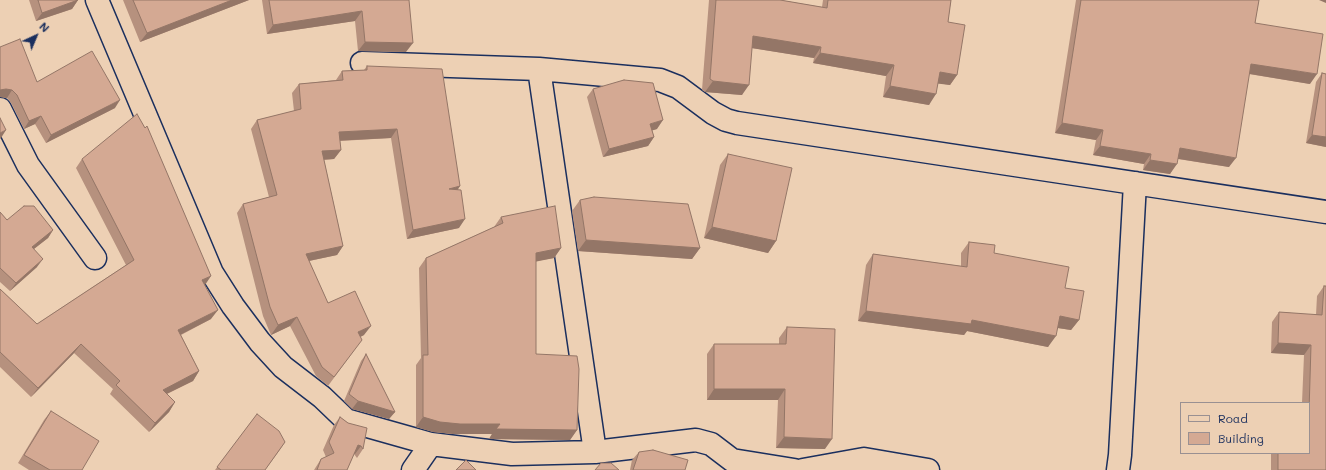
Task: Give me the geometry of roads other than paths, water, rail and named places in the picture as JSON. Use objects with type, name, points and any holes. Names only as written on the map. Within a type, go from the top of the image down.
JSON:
[{"type":"street","points":[[97,0],[212,273],[233,306],[260,342],[283,367],[322,397],[346,420],[431,444],[512,454],[595,452],[696,440],[711,444],[732,460],[794,470]]},
{"type":"street","points":[[362,63],[539,69],[660,80],[669,82],[713,113],[726,120],[737,123],[1326,212]]},
{"type":"street","points":[[539,69],[595,452]]},
{"type":"street","points":[[0,108],[28,165],[95,258]]},
{"type":"street","points":[[1118,470],[1135,183]]},
{"type":"street","points":[[414,470],[431,444]]},
{"type":"street","points":[[803,470],[864,459],[928,470]]}]
